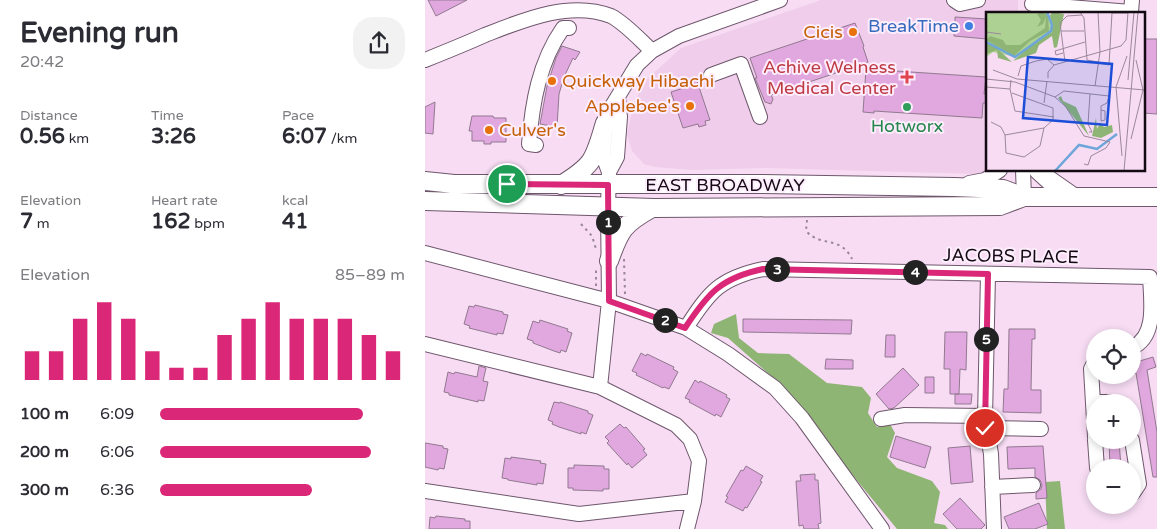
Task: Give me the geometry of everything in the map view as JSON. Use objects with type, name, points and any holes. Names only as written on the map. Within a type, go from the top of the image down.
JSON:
[{"type":"main road","points":[[561,185],[587,167],[594,158],[605,123]]},
{"type":"main road","points":[[1039,171],[1072,196]]},
{"type":"main road","name":"EAST BROADWAY","points":[[425,181],[454,184],[561,185],[609,178],[756,184],[954,187],[1003,189],[1024,197]]},
{"type":"main road","name":"EAST BROADWAY","points":[[425,200],[654,208],[1000,206],[1024,197],[1157,197]]},
{"type":"main road","points":[[606,258],[619,234],[627,224],[654,208]]},
{"type":"street","points":[[609,178],[603,156],[606,116],[637,64],[652,51],[679,36],[742,6],[780,0]]},
{"type":"street","points":[[954,0],[960,4],[978,0]]},
{"type":"street","points":[[1032,6],[1131,9]]},
{"type":"street","points":[[425,60],[534,16],[571,8],[586,8],[611,16],[652,51]]},
{"type":"street","points":[[536,144],[529,144],[531,119],[538,83],[554,41],[563,28],[569,28]]},
{"type":"street","points":[[711,75],[741,64],[760,117]]},
{"type":"street","points":[[600,387],[607,207],[609,178],[617,157],[620,117],[618,96]]},
{"type":"street","points":[[954,187],[985,180],[998,171]]},
{"type":"street","points":[[1023,171],[1024,197]]},
{"type":"street","points":[[425,253],[603,299],[685,328],[728,354],[775,388],[789,402],[882,529]]},
{"type":"street","name":"JACOBS PLACE","points":[[685,328],[700,305],[727,281],[742,273],[763,269],[1150,277],[1152,314],[1150,326],[1141,341]]},
{"type":"street","points":[[988,274],[985,422],[991,454],[994,529]]},
{"type":"street","points":[[425,344],[600,387],[676,425],[690,439],[699,461],[694,501],[687,529]]},
{"type":"street","points":[[881,419],[905,414],[1041,429]]},
{"type":"street","points":[[992,487],[1033,485]]},
{"type":"street","points":[[425,491],[579,514],[694,501]]},
{"type":"path","points":[[807,218],[806,231],[813,238],[839,244],[851,257],[851,270]]},
{"type":"path","points":[[581,224],[592,236],[606,258],[626,306]]},
{"type":"path","points":[[603,299],[606,258]]},
{"type":"shaded area","points":[[821,0],[1018,0],[1018,12],[986,12],[986,171],[978,174],[765,168],[692,170],[655,167],[644,164],[632,151],[627,134],[634,103],[645,81],[681,48]]},
{"type":"green space","points":[[736,314],[739,338],[758,353],[789,354],[827,383],[862,387],[871,398],[868,413],[877,427],[890,424],[895,433],[887,457],[897,468],[932,481],[940,492],[934,523],[945,525],[948,529],[897,529],[770,375],[728,338],[711,333],[714,324]]},
{"type":"green space","points":[[1060,481],[1065,529],[1047,529],[1045,482]]},
{"type":"building","points":[[428,0],[467,0],[436,16]]},
{"type":"building","name":"BreakTime","points":[[955,17],[986,19],[986,39],[954,36],[954,30],[951,30],[952,22],[955,23]]},
{"type":"building","points":[[855,23],[868,62],[771,95],[773,99],[771,104],[765,102],[755,78],[757,78],[750,58]]},
{"type":"building","points":[[1145,39],[1157,39],[1157,114],[1145,113]]},
{"type":"building","points":[[562,46],[580,52],[575,60],[573,58],[564,77],[559,94],[557,127],[540,124],[547,86]]},
{"type":"building","points":[[866,69],[986,77],[984,94],[986,94],[986,103],[983,103],[982,118],[874,111],[874,113],[863,112]]},
{"type":"building","name":"Applebee's","points":[[696,78],[710,120],[705,121],[706,125],[699,127],[698,124],[683,128],[671,92],[684,88],[682,83]]},
{"type":"building","points":[[435,102],[433,134],[425,133],[425,107]]},
{"type":"building","points":[[472,116],[506,118],[506,142],[484,144],[484,141],[472,141],[472,131],[469,131]]},
{"type":"building","points":[[475,305],[508,315],[503,334],[497,333],[497,335],[469,328],[470,326],[464,324],[469,306],[474,307]]},
{"type":"building","points":[[743,319],[852,320],[851,334],[743,332]]},
{"type":"building","points":[[540,320],[568,329],[567,331],[572,333],[566,352],[561,350],[560,353],[554,351],[527,339],[533,321],[539,323]]},
{"type":"building","points":[[1009,329],[1035,329],[1035,339],[1032,339],[1031,390],[1041,390],[1041,413],[1003,412],[1004,389],[1008,389]]},
{"type":"building","points":[[945,332],[967,332],[966,370],[960,369],[959,394],[950,394],[950,369],[944,369]]},
{"type":"building","points":[[886,335],[895,335],[895,357],[885,357]]},
{"type":"building","points":[[641,353],[674,367],[673,369],[678,372],[669,389],[636,375],[637,373],[632,371]]},
{"type":"building","points":[[1153,357],[1156,367],[1147,370],[1157,432],[1157,477],[1153,477],[1141,394],[1138,384],[1141,384],[1141,361]]},
{"type":"building","points":[[826,359],[853,360],[853,369],[825,369]]},
{"type":"building","points":[[479,366],[486,368],[483,381],[488,382],[484,401],[478,400],[478,402],[444,392],[448,372],[477,377]]},
{"type":"building","points":[[903,368],[919,385],[894,408],[889,409],[876,394]]},
{"type":"building","points":[[925,377],[934,377],[934,393],[925,393]]},
{"type":"building","points":[[695,380],[727,395],[726,397],[730,399],[721,417],[716,414],[715,416],[685,398]]},
{"type":"building","points":[[955,394],[972,394],[971,404],[955,404]]},
{"type":"building","points":[[554,402],[560,402],[588,411],[588,413],[593,415],[586,434],[559,427],[548,420]]},
{"type":"building","points":[[620,424],[624,428],[626,427],[645,449],[643,450],[647,455],[632,468],[607,443],[609,441],[605,437]]},
{"type":"building","points":[[896,436],[931,447],[925,468],[890,457]]},
{"type":"building","points":[[425,443],[443,446],[443,448],[448,449],[444,469],[439,468],[438,470],[425,467]]},
{"type":"building","points":[[970,446],[973,482],[951,484],[948,448]]},
{"type":"building","points":[[1043,446],[1047,498],[1036,499],[1036,493],[1041,489],[1042,485],[1040,480],[1035,477],[1035,468],[1008,469],[1007,447]]},
{"type":"building","points":[[1109,449],[1120,449],[1120,459],[1110,459]]},
{"type":"building","points":[[511,457],[541,461],[540,463],[546,464],[543,484],[537,483],[537,485],[502,478],[505,458],[511,459]]},
{"type":"building","points":[[574,465],[604,466],[604,469],[609,469],[609,489],[603,489],[603,491],[573,490],[573,488],[568,488],[568,468],[574,468]]},
{"type":"building","points":[[746,466],[763,476],[760,481],[762,482],[747,508],[745,507],[743,511],[725,502],[728,497],[726,496],[741,470],[743,471]]},
{"type":"building","points":[[815,474],[815,480],[818,480],[821,523],[818,524],[819,529],[804,529],[803,525],[799,526],[796,481],[801,481],[800,475]]},
{"type":"building","points":[[960,498],[985,525],[981,529],[957,529],[943,514]]},
{"type":"building","points":[[1039,503],[1048,524],[1035,529],[1009,529],[1004,517]]},
{"type":"building","points":[[436,516],[465,519],[465,521],[470,521],[470,529],[429,529],[430,517],[435,518]]},
{"type":"place","name":"BreakTime","points":[[969,26]]},
{"type":"place","name":"Cicis","points":[[853,32]]},
{"type":"place","name":"Achive Welness Medical Center","points":[[907,77]]},
{"type":"place","name":"Quickway Hibachi","points":[[552,81]]},
{"type":"place","name":"Applebee's","points":[[690,106]]},
{"type":"place","name":"Hotworx","points":[[907,107]]},
{"type":"place","name":"Culver's","points":[[489,130]]},
{"type":"route","points":[[507,184],[608,185],[609,301],[685,328],[700,305],[727,281],[742,273],[763,269],[988,274],[985,428]]}]
